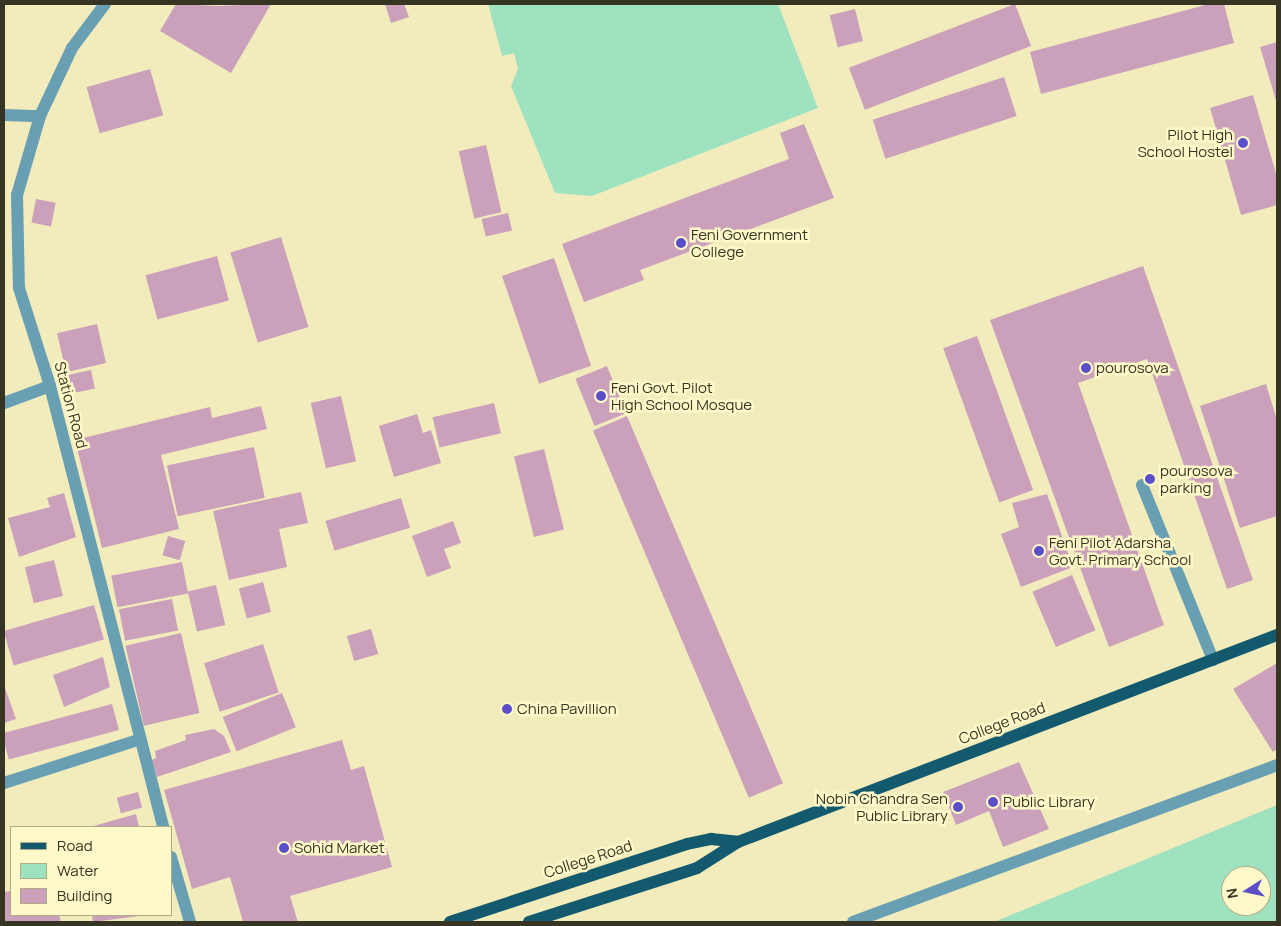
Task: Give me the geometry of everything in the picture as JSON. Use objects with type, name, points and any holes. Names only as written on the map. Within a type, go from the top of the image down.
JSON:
[{"type":"main road","name":"College Road","points":[[529,922],[696,868],[738,842],[1277,636]]},
{"type":"main road","name":"College Road","points":[[450,922],[688,844],[711,839],[738,842]]},
{"type":"street","name":"Station Road","points":[[105,4],[72,48],[40,116],[17,196],[19,288],[50,386],[138,740],[163,826]]},
{"type":"street","points":[[4,115],[40,116]]},
{"type":"street","points":[[4,403],[50,386]]},
{"type":"street","points":[[1142,485],[1213,660]]},
{"type":"street","points":[[4,783],[138,740]]},
{"type":"street","points":[[853,922],[1277,764]]},
{"type":"street","points":[[172,860],[190,922]]},
{"type":"water","points":[[488,4],[778,4],[818,108],[592,196],[555,193],[511,86],[518,69],[514,53],[502,56]]},
{"type":"water","points":[[1277,805],[1277,922],[994,922]]},
{"type":"building","points":[[176,4],[217,6],[271,4],[231,73],[160,31]]},
{"type":"building","points":[[385,4],[404,4],[409,17],[391,23]]},
{"type":"building","points":[[1015,4],[1031,46],[865,110],[849,68]]},
{"type":"building","points":[[1209,4],[1224,4],[1234,43],[1041,94],[1030,52]]},
{"type":"building","points":[[855,9],[863,41],[838,47],[830,15]]},
{"type":"building","points":[[1277,42],[1277,104],[1260,47]]},
{"type":"building","points":[[150,69],[163,115],[100,133],[87,87]]},
{"type":"building","points":[[1004,77],[1017,116],[885,159],[873,120]]},
{"type":"building","name":"Pilot High School Hostel","points":[[1253,95],[1277,177],[1277,205],[1241,215],[1210,108]]},
{"type":"building","points":[[804,124],[834,198],[640,270],[644,280],[584,302],[562,244],[789,159],[780,133]]},
{"type":"building","points":[[486,145],[502,212],[474,219],[459,151]]},
{"type":"building","points":[[36,199],[56,203],[51,226],[31,223]]},
{"type":"building","points":[[508,213],[512,231],[486,237],[482,219]]},
{"type":"building","points":[[281,237],[308,327],[258,342],[230,252]]},
{"type":"building","points":[[217,256],[229,300],[157,320],[146,275]]},
{"type":"building","points":[[554,258],[591,366],[539,384],[502,276]]},
{"type":"building","points":[[1143,266],[1253,580],[1227,589],[1147,359],[1078,383],[1164,625],[1109,647],[990,320]]},
{"type":"building","points":[[97,324],[106,363],[66,372],[57,333]]},
{"type":"building","points":[[977,336],[1033,490],[999,502],[943,348]]},
{"type":"building","name":"Feni Govt. Pilot High School Mosque","points":[[607,366],[626,413],[595,426],[575,379]]},
{"type":"building","points":[[91,370],[95,389],[67,395],[63,376]]},
{"type":"building","points":[[1266,384],[1277,420],[1277,516],[1240,528],[1200,406]]},
{"type":"building","points":[[341,396],[356,461],[326,468],[311,403]]},
{"type":"building","points":[[494,403],[501,433],[440,447],[433,417]]},
{"type":"building","points":[[261,406],[267,429],[161,455],[179,529],[102,548],[75,440],[210,407],[212,418]]},
{"type":"building","points":[[417,414],[423,433],[431,430],[441,463],[394,477],[379,426]]},
{"type":"building","points":[[627,416],[783,783],[749,798],[593,430]]},
{"type":"building","points":[[254,447],[265,498],[178,516],[167,466]]},
{"type":"building","points":[[544,449],[564,530],[534,537],[514,456]]},
{"type":"building","points":[[301,492],[308,523],[279,529],[287,567],[229,580],[213,511]]},
{"type":"building","points":[[64,493],[76,537],[19,557],[8,518],[50,507],[47,498]]},
{"type":"building","name":"Feni Pilot Adarsha Govt. Primary School","points":[[1047,494],[1073,567],[1021,587],[1001,534],[1019,527],[1012,503]]},
{"type":"building","points":[[401,498],[410,528],[335,551],[325,521]]},
{"type":"building","points":[[453,521],[461,543],[444,549],[451,568],[427,577],[412,536]]},
{"type":"building","points":[[168,536],[185,541],[180,560],[162,555]]},
{"type":"building","points":[[54,560],[63,596],[34,603],[25,567]]},
{"type":"building","points":[[182,562],[188,593],[117,607],[111,576]]},
{"type":"building","name":"Feni Pilot Adarsha Govt. Primary School","points":[[1072,575],[1095,630],[1056,647],[1032,592]]},
{"type":"building","points":[[263,582],[271,612],[247,618],[239,588]]},
{"type":"building","points":[[216,585],[225,625],[197,631],[188,592]]},
{"type":"building","points":[[172,599],[178,630],[125,641],[119,609]]},
{"type":"building","points":[[94,605],[104,640],[14,666],[4,631]]},
{"type":"building","points":[[371,629],[378,654],[354,661],[347,636]]},
{"type":"building","points":[[181,633],[199,713],[144,726],[125,646]]},
{"type":"building","points":[[263,644],[279,693],[220,712],[204,663]]},
{"type":"building","points":[[103,657],[110,687],[64,707],[53,675]]},
{"type":"building","points":[[1277,663],[1277,749],[1273,752],[1233,689]]},
{"type":"building","points":[[4,685],[16,719],[4,723]]},
{"type":"building","points":[[282,693],[296,727],[237,751],[223,717]]},
{"type":"building","points":[[112,704],[119,730],[9,760],[4,741],[4,733]]},
{"type":"building","points":[[214,729],[224,736],[231,752],[157,777],[152,760],[156,758],[155,751],[186,740],[185,735]]},
{"type":"building","name":"Sohid Market","points":[[342,740],[351,770],[364,766],[392,867],[290,896],[298,922],[243,922],[230,877],[192,889],[164,790]]},
{"type":"building","name":"Public Library","points":[[1019,762],[1049,829],[1003,847],[989,811],[956,825],[943,792]]},
{"type":"building","points":[[138,792],[142,807],[121,813],[117,798]]},
{"type":"building","points":[[136,814],[139,826],[94,826]]},
{"type":"building","points":[[10,891],[10,916],[59,916],[61,922],[4,922],[4,892]]},
{"type":"building","points":[[92,916],[139,916],[93,922]]},
{"type":"place","name":"Pilot High School Hostel","points":[[1243,143]]},
{"type":"place","name":"Feni Government College","points":[[681,243]]},
{"type":"place","name":"pourosova","points":[[1086,368]]},
{"type":"place","name":"Feni Govt. Pilot High School Mosque","points":[[601,396]]},
{"type":"place","name":"pourosova parking","points":[[1150,479]]},
{"type":"place","name":"Feni Pilot Adarsha Govt. Primary School","points":[[1039,551]]},
{"type":"place","name":"China Pavillion","points":[[507,709]]},
{"type":"place","name":"Public Library","points":[[993,802]]},
{"type":"place","name":"Nobin Chandra Sen Public Library","points":[[958,807]]},
{"type":"place","name":"Sohid Market","points":[[284,848]]}]
